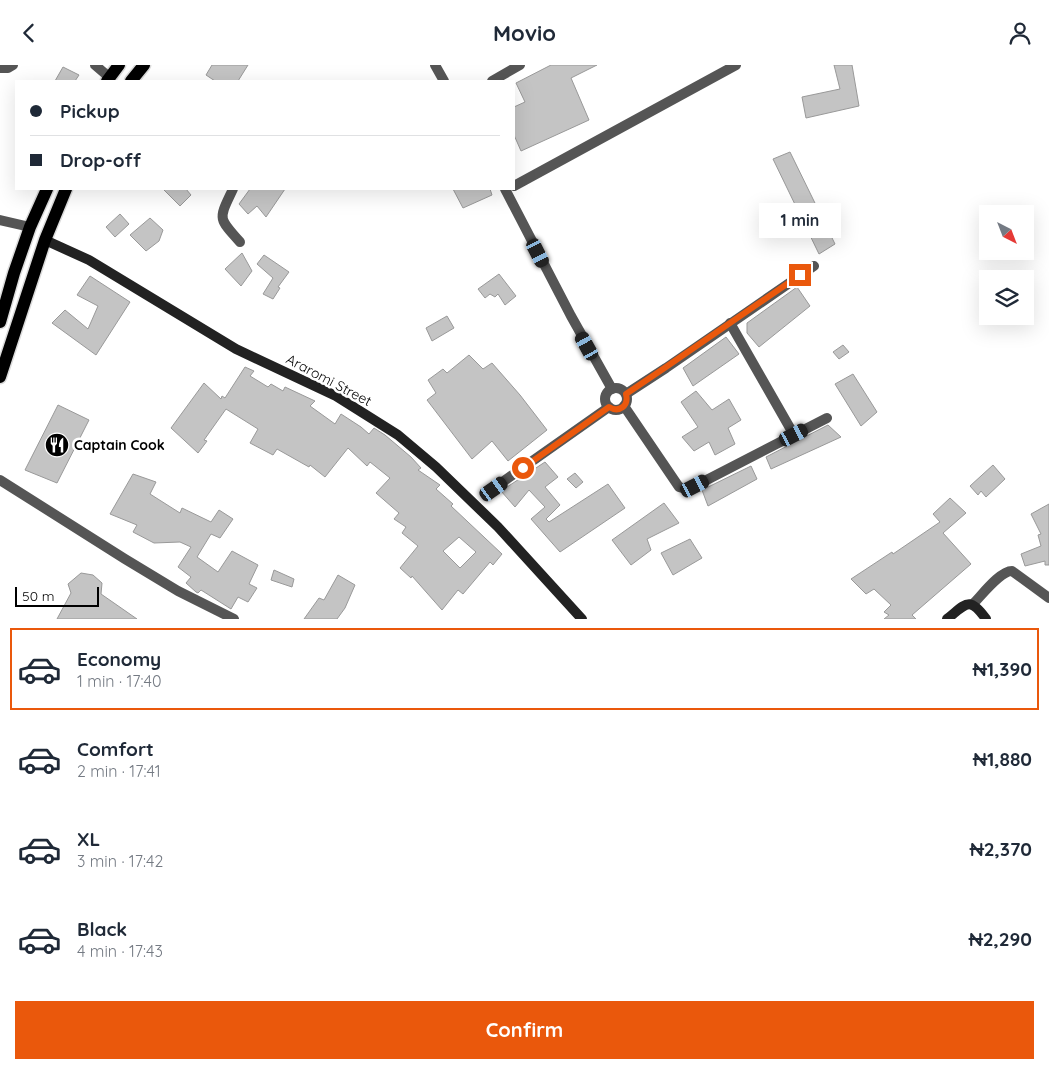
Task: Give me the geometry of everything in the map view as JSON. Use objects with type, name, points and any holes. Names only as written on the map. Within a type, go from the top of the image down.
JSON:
[{"type":"main road","points":[[108,79],[119,65]]},
{"type":"main road","points":[[132,80],[144,65]]},
{"type":"main road","points":[[0,322],[30,227],[47,190]]},
{"type":"main road","points":[[0,377],[45,239],[66,190]]},
{"type":"street","points":[[0,68],[13,65]]},
{"type":"street","points":[[95,65],[108,79]]},
{"type":"street","points":[[435,65],[443,80]]},
{"type":"street","points":[[494,80],[520,65]]},
{"type":"street","points":[[515,184],[736,65]]},
{"type":"street","points":[[233,190],[222,217],[225,226],[240,242]]},
{"type":"street","points":[[509,190],[571,317],[612,389]]},
{"type":"street","points":[[0,220],[30,227]]},
{"type":"street","name":"Araromi Street","points":[[45,239],[89,260],[236,349],[336,396],[398,435],[436,467],[498,527],[582,619]]},
{"type":"street","points":[[626,394],[814,265]]},
{"type":"street","points":[[730,323],[794,435]]},
{"type":"street","points":[[609,407],[606,395],[612,389],[620,389],[626,394]]},
{"type":"street","points":[[494,489],[609,407],[617,409],[624,406],[626,394]]},
{"type":"street","points":[[624,406],[682,489],[695,486],[826,418]]},
{"type":"street","points":[[0,480],[178,591],[234,619]]},
{"type":"street","points":[[973,604],[1002,574],[1008,571],[1012,571],[1049,598]]},
{"type":"street","points":[[947,619],[966,604],[973,604],[986,619]]},
{"type":"building","points":[[212,65],[248,65],[239,80],[214,80],[206,75]]},
{"type":"building","points":[[551,65],[597,65],[571,78],[589,120],[521,151],[515,137],[515,107],[525,102],[516,83]]},
{"type":"building","points":[[834,65],[852,65],[859,106],[806,118],[802,97],[840,89]]},
{"type":"building","points":[[63,67],[79,75],[76,80],[56,80]]},
{"type":"building","points":[[790,152],[835,244],[819,254],[773,159]]},
{"type":"building","points":[[164,190],[187,190],[191,195],[180,206]]},
{"type":"building","points":[[249,190],[284,190],[266,217],[257,206],[248,214],[239,204]]},
{"type":"building","points":[[454,190],[490,190],[492,195],[463,208]]},
{"type":"building","points":[[120,214],[129,224],[115,237],[106,227]]},
{"type":"building","points":[[150,218],[163,230],[159,241],[146,251],[130,235]]},
{"type":"building","points":[[242,253],[252,271],[241,286],[225,269]]},
{"type":"building","points":[[264,255],[289,272],[278,287],[280,288],[273,299],[263,294],[273,278],[257,264]]},
{"type":"building","points":[[499,274],[516,296],[505,305],[498,294],[495,297],[490,294],[485,298],[478,289]]},
{"type":"building","points":[[90,276],[130,302],[96,355],[52,323],[65,310],[88,329],[98,306],[77,295]]},
{"type":"building","points":[[797,287],[810,306],[759,347],[747,333],[747,323]]},
{"type":"building","points":[[447,316],[454,328],[432,341],[426,328]]},
{"type":"building","points":[[726,337],[739,354],[693,386],[683,368]]},
{"type":"building","points":[[843,345],[849,352],[839,359],[833,352]]},
{"type":"building","points":[[469,355],[483,369],[492,363],[547,430],[508,461],[492,441],[472,459],[427,400],[436,393],[428,380],[443,369],[447,373]]},
{"type":"building","points":[[245,367],[254,371],[250,376],[268,387],[271,384],[283,391],[285,387],[315,401],[310,406],[335,424],[341,414],[369,434],[374,428],[411,457],[421,468],[418,470],[440,485],[436,489],[453,504],[451,506],[502,554],[493,565],[490,562],[463,594],[458,590],[442,610],[412,576],[411,578],[400,568],[418,546],[402,533],[406,527],[394,519],[399,513],[376,493],[390,478],[370,462],[367,466],[348,448],[325,477],[310,465],[309,467],[277,449],[273,455],[250,443],[258,429],[226,409],[204,440],[207,441],[198,453],[171,428],[204,383],[221,399],[222,396],[225,398]],"holes":[[[459,537],[476,552],[460,568],[443,551]]]},
{"type":"building","points":[[853,374],[877,412],[861,426],[835,384]]},
{"type":"building","points":[[696,391],[712,410],[729,399],[741,420],[728,428],[735,444],[715,455],[709,442],[694,451],[682,437],[698,427],[681,402]]},
{"type":"building","name":"Captain Cook","points":[[58,405],[89,420],[57,483],[25,470]]},
{"type":"building","points":[[828,425],[841,437],[771,469],[766,457]]},
{"type":"building","points":[[545,462],[558,477],[545,487],[560,505],[546,519],[549,522],[608,484],[625,508],[560,552],[531,519],[545,507],[529,490],[515,507],[501,491]]},
{"type":"building","points":[[993,465],[1005,479],[986,497],[981,491],[978,495],[970,486]]},
{"type":"building","points":[[751,466],[757,479],[708,506],[702,490]]},
{"type":"building","points":[[575,473],[583,482],[576,488],[567,479]]},
{"type":"building","points":[[133,474],[156,482],[150,494],[180,513],[182,508],[211,522],[219,510],[233,519],[220,538],[211,534],[197,557],[218,572],[232,551],[258,565],[249,584],[257,588],[248,602],[238,597],[231,609],[201,590],[198,593],[196,592],[186,583],[191,577],[178,567],[191,547],[180,542],[154,543],[133,532],[137,525],[110,514]]},
{"type":"building","points":[[950,498],[966,513],[943,533],[971,564],[912,615],[916,619],[884,619],[889,615],[884,612],[891,605],[874,589],[866,594],[851,579],[892,552],[893,554],[940,522],[933,514]]},
{"type":"building","points":[[664,503],[679,523],[647,539],[651,550],[631,565],[612,540]]},
{"type":"building","points":[[1049,504],[1049,565],[1045,565],[1045,561],[1025,566],[1021,554],[1041,546],[1038,535],[1041,534],[1031,514]]},
{"type":"building","points":[[690,539],[702,558],[673,575],[661,553]]},
{"type":"building","points":[[274,570],[294,579],[292,587],[271,580]]},
{"type":"building","points":[[81,573],[93,575],[102,583],[101,594],[137,619],[57,619],[71,593],[68,584]]},
{"type":"building","points":[[338,575],[355,585],[345,608],[337,619],[304,619],[319,598],[324,600]]},
{"type":"place","name":"Captain Cook","points":[[57,445]]},
{"type":"route","points":[[523,468],[609,407],[617,409],[624,406],[627,398],[626,394],[800,275]]}]
